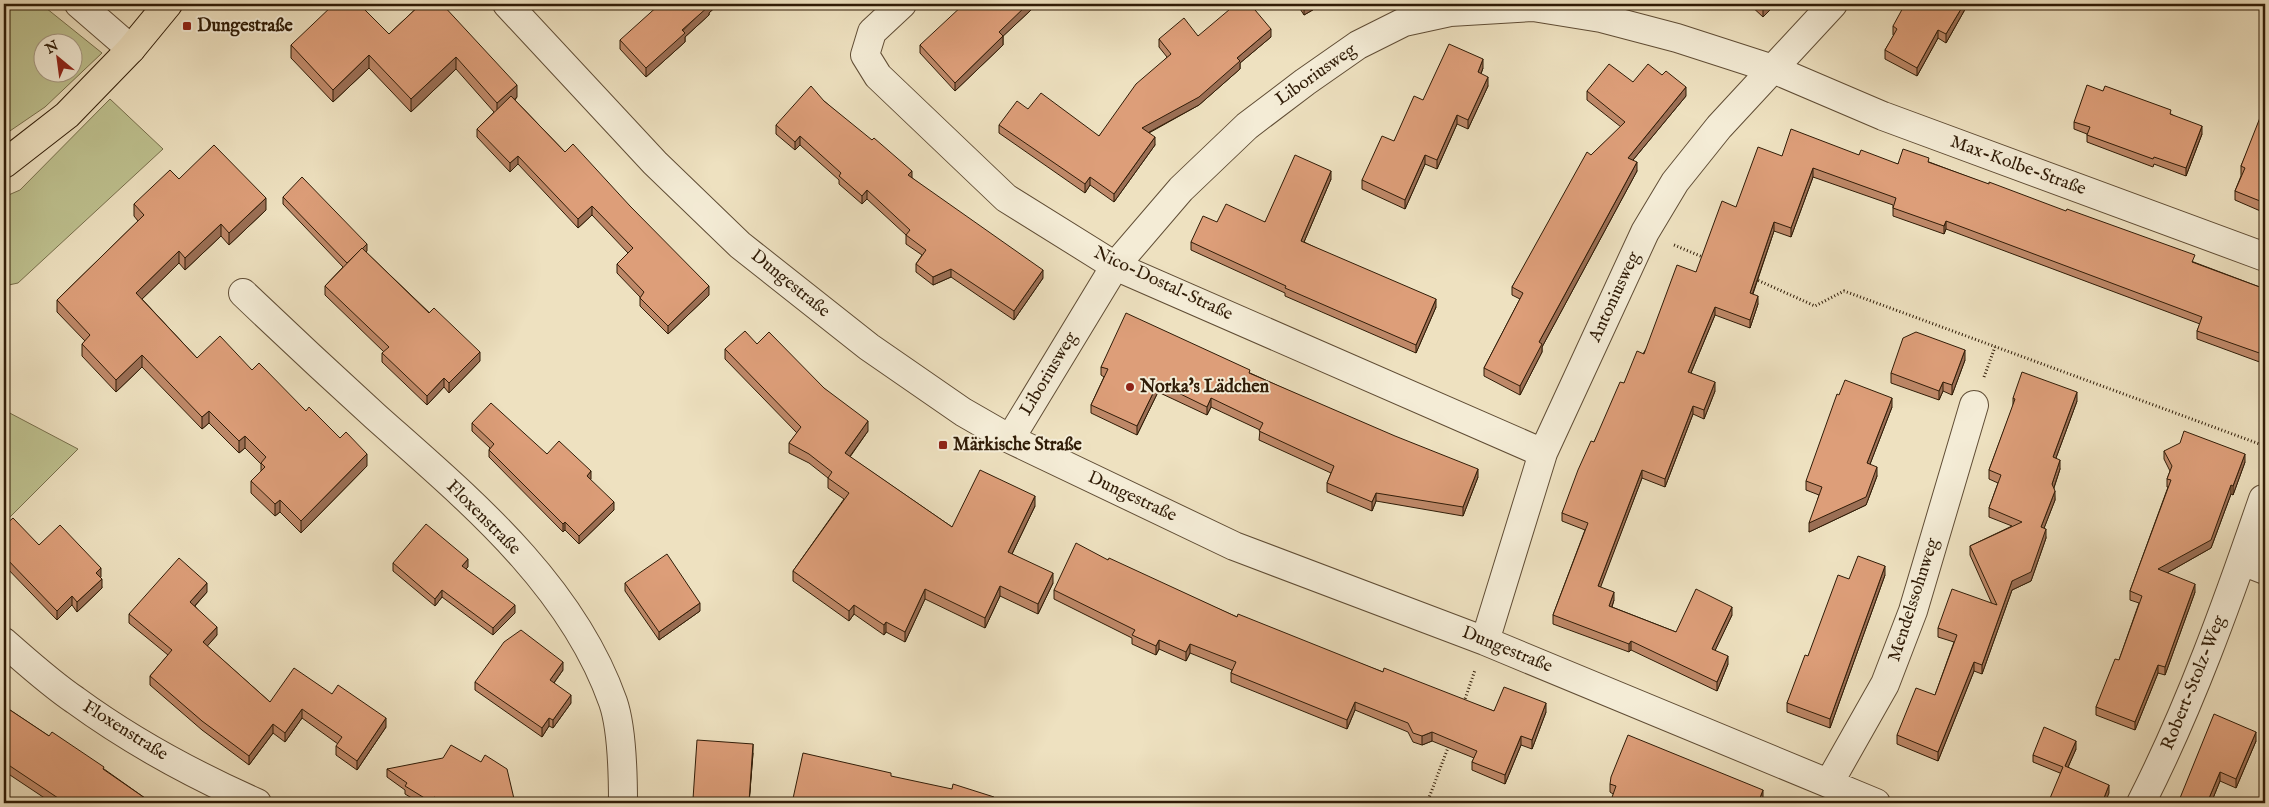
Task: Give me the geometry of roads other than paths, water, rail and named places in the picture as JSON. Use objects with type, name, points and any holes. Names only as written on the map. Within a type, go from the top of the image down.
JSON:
[{"type":"main road","points":[[4,164],[68,115],[131,49],[168,4]]},
{"type":"street","points":[[79,4],[131,49]]},
{"type":"street","name":"Dungestraße","points":[[507,4],[655,163],[740,245],[869,348],[963,412],[1010,439],[1234,546],[1485,641],[1876,803]]},
{"type":"street","name":"Nico-Dostal-Straße","points":[[902,4],[872,32],[866,55],[878,76],[1006,198],[1115,266],[1543,453]]},
{"type":"street","name":"Antoniusweg","points":[[1485,641],[1543,453],[1645,232],[1681,175],[1719,127],[1833,4]]},
{"type":"street","name":"Liboriusweg","points":[[1010,439],[1115,266],[1181,189],[1247,126],[1305,82],[1358,45],[1404,22],[1450,12],[1533,5],[1620,23],[1677,38],[1773,69]]},
{"type":"street","name":"Max-Kolbe-Straße","points":[[1773,69],[1883,116],[2265,257]]},
{"type":"street","name":"Floxenstraße","points":[[243,293],[322,369],[476,508],[528,564],[576,625],[596,663],[614,704],[622,760],[624,803]]},
{"type":"street","name":"Mendelssohnweg","points":[[1829,783],[1885,684],[1913,611],[1974,405]]},
{"type":"street","name":"Robert-Stolz-Weg","points":[[2141,803],[2166,754],[2253,566],[2263,499]]},
{"type":"street","name":"Floxenstraße","points":[[4,642],[74,700],[140,742],[214,784],[257,803]]},
{"type":"place","name":"Dungestraße","points":[[187,26]]},
{"type":"place","name":"Norka's Lädchen","points":[[1130,387]]},
{"type":"place","name":"Märkische Straße","points":[[943,445]]}]
